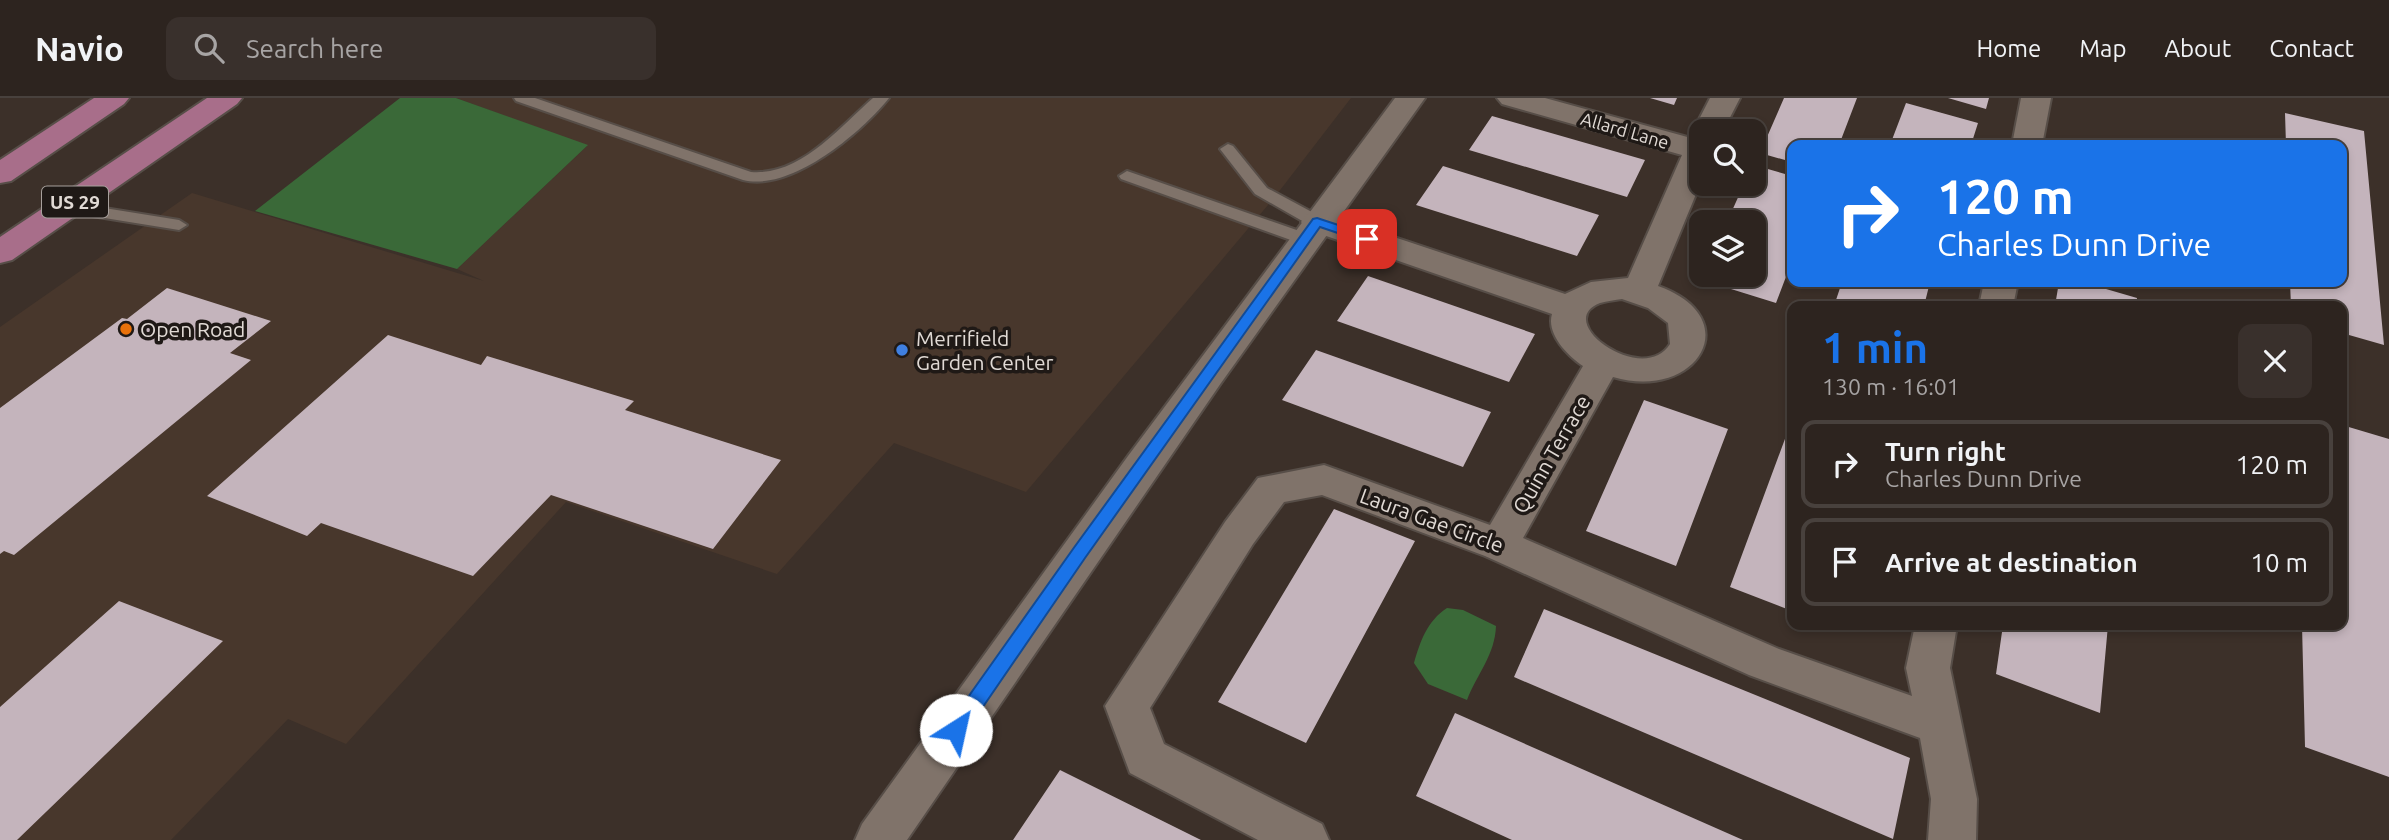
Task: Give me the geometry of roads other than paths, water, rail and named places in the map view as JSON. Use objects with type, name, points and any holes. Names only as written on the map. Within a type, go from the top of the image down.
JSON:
[{"type":"main road","points":[[0,174],[114,98]]},
{"type":"main road","points":[[148,151],[195,98]]},
{"type":"main road","name":"US 29","points":[[0,252],[227,98]]},
{"type":"street","points":[[879,840],[1079,554],[1410,98]]},
{"type":"street","name":"Allard Lane","points":[[1512,98],[1689,139]]},
{"type":"street","points":[[1714,119],[1725,98]]},
{"type":"street","points":[[2028,140],[2036,98]]},
{"type":"street","points":[[1639,291],[1689,175]]},
{"type":"street","points":[[1311,231],[1570,308]]},
{"type":"street","points":[[1622,288],[1639,291],[1675,308],[1685,321],[1690,335],[1688,348],[1679,359],[1665,368],[1635,370],[1603,363],[1577,344],[1569,331],[1567,319],[1570,308],[1590,292],[1622,288]]},
{"type":"street","name":"Quinn Terrace","points":[[1499,544],[1603,363]]},
{"type":"street","name":"Laura Gae Circle","points":[[1305,840],[1146,758],[1126,706],[1239,533],[1272,489],[1324,480],[1499,544],[1764,662],[1940,726]]},
{"type":"street","points":[[1935,630],[1928,668],[1954,799],[1952,840]]},
{"type":"lane","points":[[521,98],[755,179],[779,176],[801,165],[882,98]]},
{"type":"lane","points":[[1228,149],[1261,191],[1311,231]]},
{"type":"lane","points":[[1127,176],[1311,231]]},
{"type":"lane","points":[[68,207],[179,225]]},
{"type":"place","name":"Open Road","points":[[126,329]]},
{"type":"place","name":"Merrifield Garden Center","points":[[902,350]]}]
